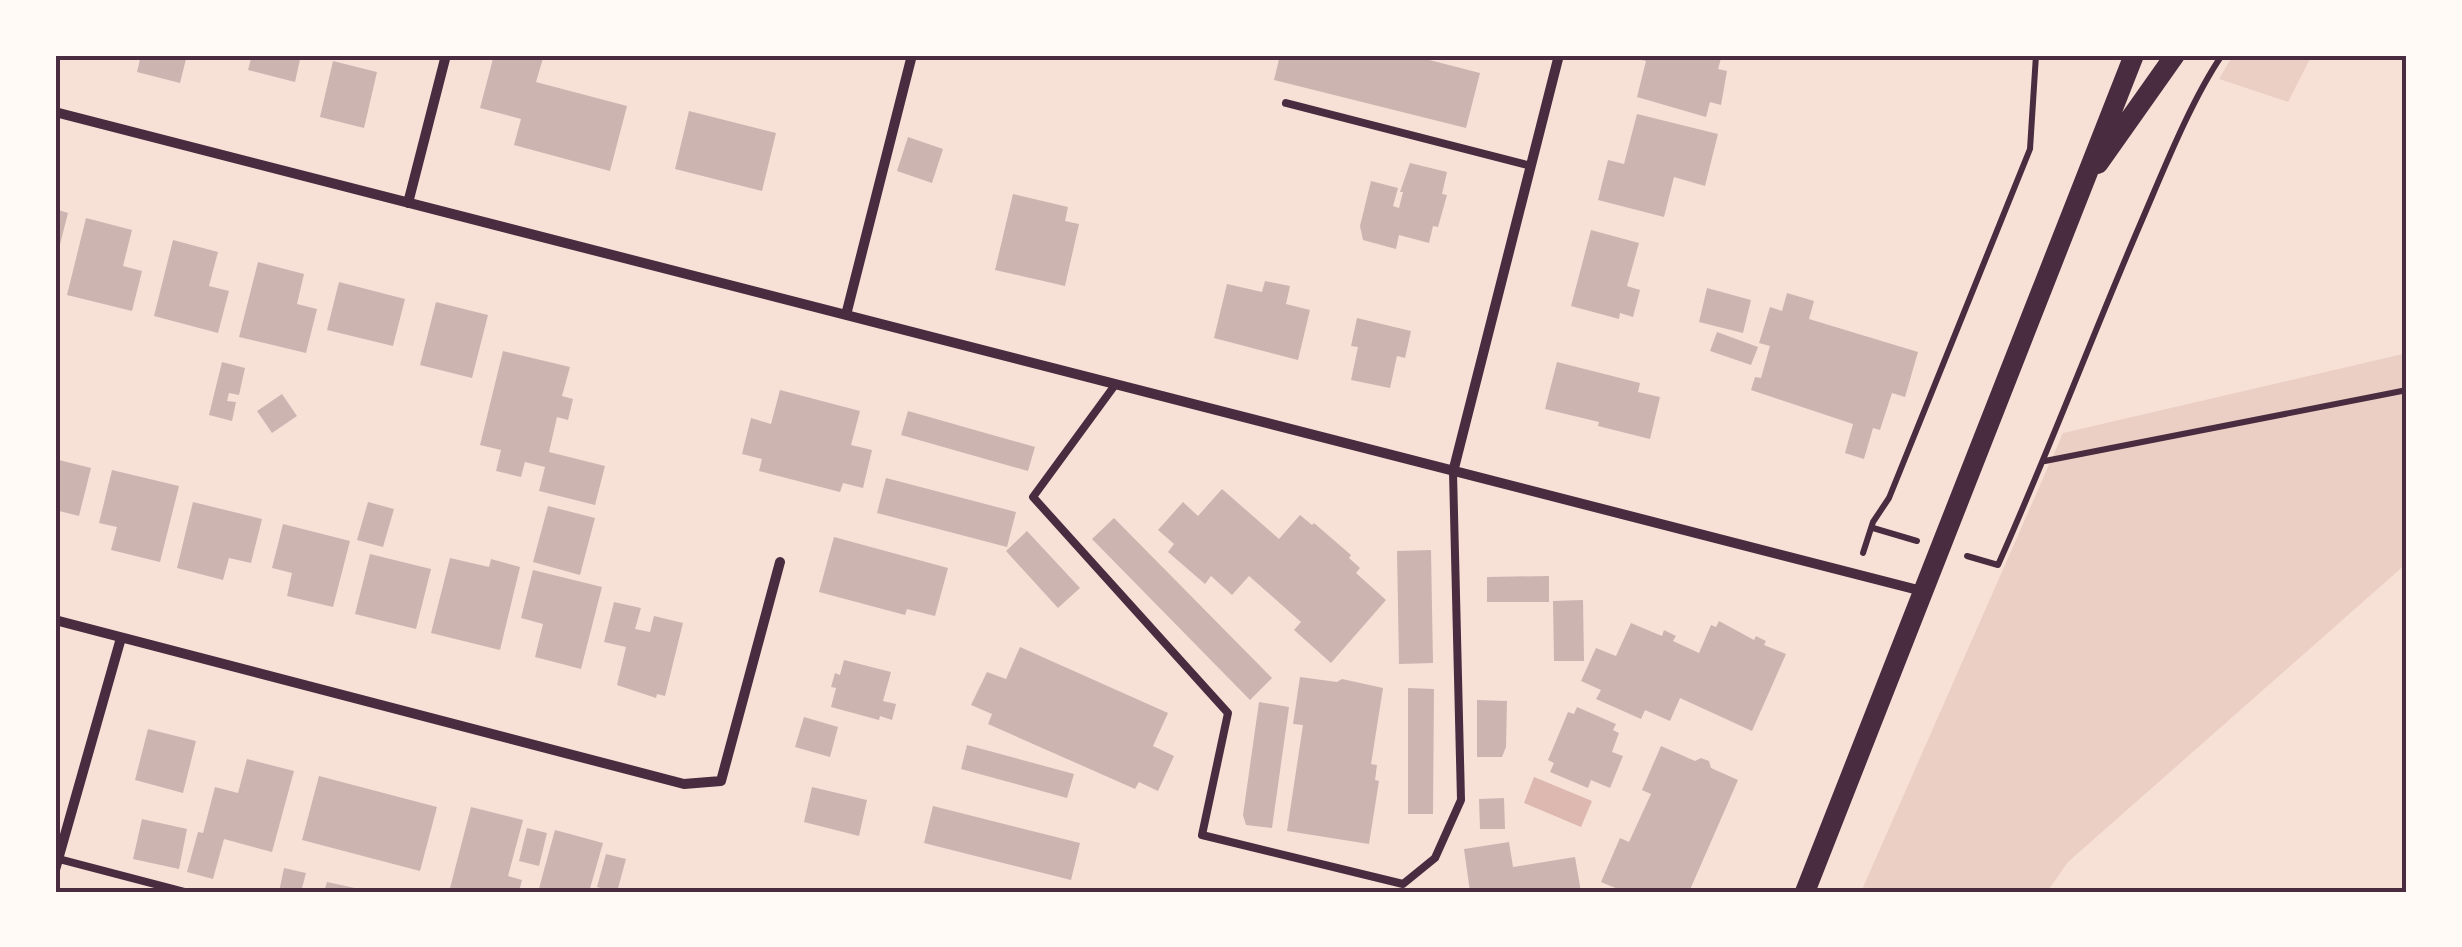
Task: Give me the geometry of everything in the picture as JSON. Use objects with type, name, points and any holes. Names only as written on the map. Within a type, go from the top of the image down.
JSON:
[{"type":"main road","points":[[1805,892],[2134,55]]},
{"type":"main road","points":[[2077,194],[2175,55]]},
{"type":"street","points":[[408,203],[446,55]]},
{"type":"street","points":[[846,315],[912,55]]},
{"type":"street","points":[[1454,472],[1559,55]]},
{"type":"street","points":[[55,112],[1923,592]]},
{"type":"street","points":[[55,620],[684,784],[722,781],[780,562]]},
{"type":"street","points":[[56,862],[122,638]]},
{"type":"lane","points":[[1286,103],[1531,166]]},
{"type":"lane","points":[[1115,385],[1033,497],[1228,713],[1202,835],[1403,884],[1435,858],[1461,800],[1454,472]]},
{"type":"lane","points":[[56,862],[185,892]]},
{"type":"path","points":[[1855,573],[1873,522],[1890,498],[2030,150],[2036,55]]},
{"type":"path","points":[[1998,564],[2164,170],[2222,55]]},
{"type":"path","points":[[2044,462],[2407,390]]},
{"type":"shaded area","points":[[2233,55],[2312,55],[2288,102],[2219,79]]},
{"type":"shaded area","points":[[2407,353],[2407,563],[2068,862],[2047,892],[1861,892],[2063,433]]},
{"type":"shaded area","points":[[1534,777],[1592,801],[1581,827],[1524,803]]},
{"type":"building","points":[[141,55],[187,55],[180,83],[137,72]]},
{"type":"building","points":[[252,55],[301,55],[295,82],[248,70]]},
{"type":"building","points":[[494,55],[544,55],[536,82],[627,106],[610,171],[514,145],[521,119],[480,108]]},
{"type":"building","points":[[1280,55],[1410,55],[1480,73],[1466,128],[1274,80]]},
{"type":"building","points":[[1644,55],[1722,55],[1718,69],[1727,71],[1721,105],[1710,102],[1706,117],[1637,97]]},
{"type":"building","points":[[333,61],[377,72],[364,128],[320,117]]},
{"type":"building","points":[[689,111],[776,133],[762,191],[675,169]]},
{"type":"building","points":[[1637,114],[1718,134],[1705,186],[1674,177],[1664,217],[1598,200],[1608,160],[1624,164]]},
{"type":"building","points":[[908,137],[943,149],[932,183],[897,171]]},
{"type":"building","points":[[1410,163],[1447,172],[1442,194],[1447,195],[1429,243],[1399,235],[1396,249],[1363,240],[1360,226],[1371,181],[1398,188],[1393,206],[1399,208]]},
{"type":"building","points":[[1013,194],[1068,207],[1065,221],[1079,224],[1065,286],[995,270]]},
{"type":"building","points":[[55,209],[68,213],[56,260],[55,259]]},
{"type":"building","points":[[86,218],[132,230],[123,266],[142,271],[132,311],[67,295]]},
{"type":"building","points":[[1591,230],[1639,243],[1627,286],[1640,290],[1633,317],[1620,313],[1619,319],[1571,306]]},
{"type":"building","points":[[173,240],[218,252],[209,286],[229,291],[218,333],[154,316]]},
{"type":"building","points":[[258,262],[304,274],[297,304],[317,309],[306,353],[239,337]]},
{"type":"building","points":[[1265,281],[1290,286],[1286,304],[1310,310],[1298,360],[1214,338],[1227,284],[1262,292]]},
{"type":"building","points":[[339,282],[405,299],[393,346],[327,330]]},
{"type":"building","points":[[1707,288],[1751,300],[1743,333],[1699,322]]},
{"type":"building","points":[[1787,293],[1814,301],[1809,319],[1918,352],[1905,397],[1892,393],[1880,430],[1873,428],[1864,459],[1845,453],[1853,424],[1751,390],[1755,377],[1761,378],[1770,346],[1759,343],[1770,307],[1782,311]]},
{"type":"building","points":[[436,302],[488,315],[472,378],[420,365]]},
{"type":"building","points":[[1357,318],[1411,331],[1405,358],[1397,356],[1390,388],[1351,380],[1358,347],[1351,346]]},
{"type":"building","points":[[1717,332],[1758,347],[1751,365],[1710,351]]},
{"type":"building","points":[[503,351],[570,367],[562,396],[573,399],[568,420],[557,417],[549,452],[605,466],[595,505],[539,491],[545,467],[525,462],[521,477],[496,471],[501,450],[480,445]]},
{"type":"building","points":[[222,362],[245,368],[239,395],[229,393],[227,401],[236,402],[232,421],[209,415]]},
{"type":"building","points":[[1557,362],[1640,383],[1638,392],[1660,397],[1650,439],[1545,409]]},
{"type":"building","points":[[780,390],[860,411],[851,445],[872,450],[863,488],[843,483],[840,492],[759,471],[762,459],[742,454],[751,418],[771,424]]},
{"type":"building","points":[[282,394],[297,416],[272,433],[257,411]]},
{"type":"building","points":[[908,411],[1035,447],[1028,471],[901,435]]},
{"type":"building","points":[[55,459],[91,468],[79,516],[55,510]]},
{"type":"building","points":[[112,470],[179,486],[160,562],[111,550],[117,527],[99,523]]},
{"type":"building","points":[[886,478],[1016,512],[1007,547],[877,513]]},
{"type":"building","points":[[1222,489],[1279,539],[1300,515],[1314,523],[1351,555],[1349,558],[1360,568],[1356,573],[1386,600],[1331,663],[1294,630],[1301,622],[1249,576],[1232,595],[1211,576],[1205,584],[1168,552],[1174,544],[1158,530],[1183,502],[1198,516]]},
{"type":"building","points":[[193,502],[262,519],[251,563],[229,558],[223,580],[177,568]]},
{"type":"building","points":[[368,502],[394,509],[383,547],[357,540]]},
{"type":"building","points":[[548,506],[595,518],[580,575],[533,562]]},
{"type":"building","points":[[1114,518],[1272,678],[1250,700],[1092,539]]},
{"type":"building","points":[[283,524],[350,541],[333,607],[287,596],[292,573],[272,568]]},
{"type":"building","points":[[1027,531],[1080,588],[1058,608],[1006,551]]},
{"type":"building","points":[[834,537],[948,568],[935,616],[907,609],[905,615],[819,592]]},
{"type":"building","points":[[1431,550],[1433,663],[1399,664],[1397,551]]},
{"type":"building","points":[[370,554],[431,569],[416,629],[355,614]]},
{"type":"building","points":[[450,558],[489,567],[491,559],[520,567],[500,650],[431,633]]},
{"type":"building","points":[[533,570],[602,587],[581,669],[535,657],[543,624],[521,618]]},
{"type":"building","points":[[1549,576],[1549,602],[1487,602],[1487,577]]},
{"type":"building","points":[[1583,600],[1584,661],[1554,661],[1553,601]]},
{"type":"building","points":[[614,602],[641,608],[635,629],[650,632],[654,616],[683,623],[665,696],[657,694],[656,698],[617,685],[626,647],[604,642]]},
{"type":"building","points":[[1719,621],[1786,654],[1752,731],[1680,698],[1670,721],[1645,710],[1641,719],[1596,699],[1601,690],[1581,681],[1596,648],[1616,656],[1631,623],[1662,636],[1664,630],[1676,636],[1673,641],[1699,653],[1711,625],[1716,627]]},
{"type":"building","points":[[1020,647],[1168,713],[1153,746],[1174,756],[1158,791],[1139,782],[1135,789],[988,724],[992,714],[971,705],[987,672],[1006,679]]},
{"type":"building","points":[[844,660],[891,672],[883,701],[896,704],[892,720],[831,707],[836,688],[831,687]]},
{"type":"building","points":[[1300,677],[1337,682],[1342,679],[1383,688],[1371,764],[1377,765],[1375,780],[1379,781],[1369,844],[1287,831],[1303,725],[1293,724]]},
{"type":"building","points":[[1408,688],[1434,689],[1433,814],[1408,814]]},
{"type":"building","points":[[1477,700],[1507,701],[1506,747],[1502,757],[1477,757]]},
{"type":"building","points":[[1259,702],[1289,707],[1272,828],[1246,825],[1243,815]]},
{"type":"building","points":[[1577,707],[1616,724],[1613,730],[1619,733],[1612,752],[1623,756],[1610,788],[1591,780],[1588,788],[1550,772],[1554,763],[1548,760],[1568,712],[1574,714]]},
{"type":"building","points":[[804,717],[838,727],[830,757],[795,747]]},
{"type":"building","points":[[148,729],[196,741],[183,793],[135,780]]},
{"type":"building","points":[[967,745],[1074,774],[1067,798],[961,769]]},
{"type":"building","points":[[1661,746],[1695,761],[1709,761],[1711,768],[1738,780],[1689,892],[1625,892],[1601,882],[1620,838],[1629,842],[1651,794],[1642,790]]},
{"type":"building","points":[[247,759],[294,771],[272,852],[224,839],[213,879],[187,872],[215,787],[238,793]]},
{"type":"building","points":[[319,776],[437,807],[420,871],[302,840]]},
{"type":"building","points":[[812,787],[867,800],[859,836],[804,822]]},
{"type":"building","points":[[1504,798],[1505,829],[1480,829],[1479,799]]},
{"type":"building","points":[[933,806],[1080,843],[1071,880],[924,843]]},
{"type":"building","points":[[471,807],[523,820],[508,876],[522,880],[519,892],[449,892]]},
{"type":"building","points":[[142,819],[187,829],[179,869],[133,859]]},
{"type":"building","points":[[527,828],[547,833],[539,866],[519,861]]},
{"type":"building","points":[[555,830],[603,843],[589,892],[538,892]]},
{"type":"building","points":[[1509,842],[1513,867],[1575,857],[1581,892],[1470,892],[1464,849]]},
{"type":"building","points":[[606,854],[626,859],[617,892],[597,887]]},
{"type":"building","points":[[284,868],[306,873],[301,892],[279,892]]},
{"type":"building","points":[[327,882],[364,890],[364,892],[324,892]]}]
